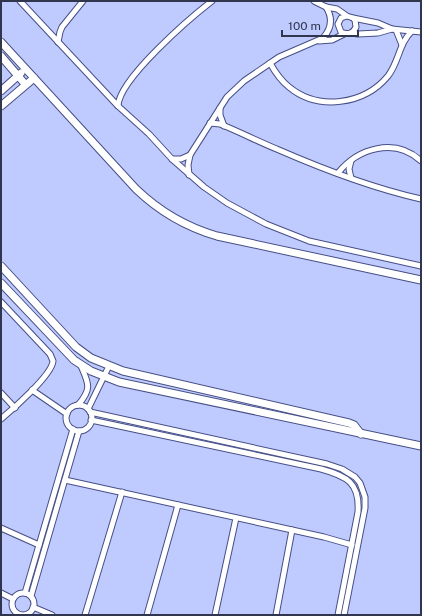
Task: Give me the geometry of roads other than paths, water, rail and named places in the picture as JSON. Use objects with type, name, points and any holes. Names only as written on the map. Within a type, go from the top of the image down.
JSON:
[{"type":"street","points":[[20,1],[118,106],[149,134],[188,175],[215,195],[240,211],[286,233],[325,245],[421,266]]},
{"type":"street","points":[[58,42],[62,27],[83,1]]},
{"type":"street","points":[[118,106],[118,101],[122,92],[156,51],[182,26],[212,1]]},
{"type":"street","points":[[314,1],[326,7],[337,9],[353,18],[378,23],[394,29],[421,32]]},
{"type":"street","points":[[318,41],[327,34],[331,23],[329,12],[326,7]]},
{"type":"street","points":[[344,34],[339,28],[338,24],[341,18],[347,16]]},
{"type":"street","points":[[352,33],[356,27],[353,18]]},
{"type":"street","points":[[331,23],[338,24]]},
{"type":"street","points":[[48,31],[62,27]]},
{"type":"street","points":[[188,175],[190,155],[227,97],[244,81],[270,63],[298,48],[318,41],[332,40],[344,34],[378,33],[394,29]]},
{"type":"street","points":[[394,29],[402,46]]},
{"type":"street","points":[[270,63],[284,83],[299,94],[319,100],[340,101],[359,97],[376,87],[392,71],[406,36],[412,31]]},
{"type":"street","points":[[1,42],[136,189],[152,204],[179,221],[197,230],[217,236],[421,280]]},
{"type":"street","points":[[1,56],[25,84]]},
{"type":"street","points":[[1,91],[26,69]]},
{"type":"street","points":[[1,106],[25,84],[34,78]]},
{"type":"street","points":[[108,94],[122,92]]},
{"type":"street","points":[[220,108],[220,115],[224,126]]},
{"type":"street","points":[[210,123],[224,126],[278,150],[351,178],[386,190],[421,199]]},
{"type":"street","points":[[338,173],[361,154],[371,150],[388,148],[404,150],[421,161]]},
{"type":"street","points":[[172,159],[182,159],[190,155]]},
{"type":"street","points":[[351,161],[349,169],[351,178]]},
{"type":"street","points":[[1,266],[76,347],[91,358],[127,372],[354,424],[361,434]]},
{"type":"street","points":[[1,283],[81,366],[103,377],[119,382],[421,446]]},
{"type":"street","points":[[1,302],[52,357],[53,361],[51,368],[32,390],[15,408],[1,419]]},
{"type":"street","points":[[78,406],[86,396],[88,389],[87,381],[81,366]]},
{"type":"street","points":[[109,366],[89,411],[91,420],[87,428],[76,430],[67,423],[67,414],[70,409],[83,406],[89,411],[191,435],[338,473],[348,480],[356,489],[359,501],[338,615]]},
{"type":"street","points":[[32,390],[67,414]]},
{"type":"street","points":[[1,393],[15,408]]},
{"type":"street","points":[[91,420],[189,441],[336,466],[349,472],[360,483],[365,498],[365,508],[344,615]]},
{"type":"street","points":[[30,596],[65,480],[76,430]]},
{"type":"street","points":[[25,593],[76,430]]},
{"type":"street","points":[[189,441],[191,435]]},
{"type":"street","points":[[65,480],[292,530],[352,545]]},
{"type":"street","points":[[85,615],[122,492]]},
{"type":"street","points":[[147,615],[178,505]]},
{"type":"street","points":[[215,615],[236,518]]},
{"type":"street","points":[[1,528],[39,545]]},
{"type":"street","points":[[276,615],[292,530]]},
{"type":"street","points":[[344,582],[350,584]]},
{"type":"street","points":[[1,593],[13,599]]},
{"type":"street","points":[[25,593],[30,596],[33,602],[31,611],[24,615],[17,614],[13,609],[13,599],[18,594],[25,593]]},
{"type":"street","points":[[33,607],[52,615]]}]
